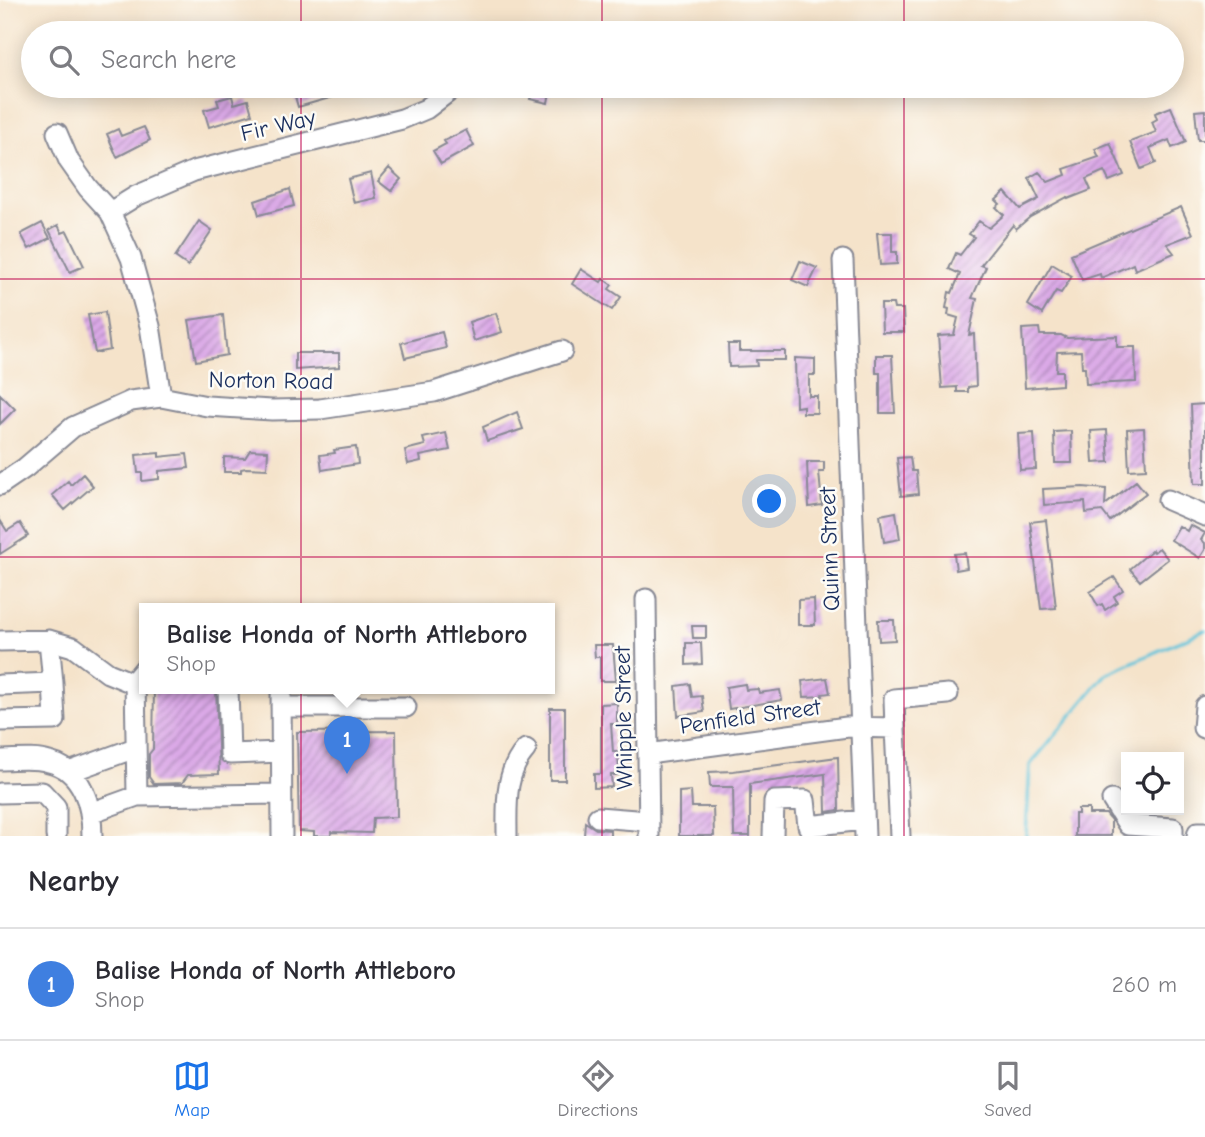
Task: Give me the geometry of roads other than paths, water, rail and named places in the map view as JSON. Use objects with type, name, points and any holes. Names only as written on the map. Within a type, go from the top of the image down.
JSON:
[{"type":"street","name":"Fir Way","points":[[110,212],[136,196],[194,171],[402,119],[426,109],[442,98]]},
{"type":"street","points":[[57,133],[69,162],[110,212],[131,258],[150,326],[161,397]]},
{"type":"street","name":"Quinn Street","points":[[843,260],[865,828]]},
{"type":"street","name":"Norton Road","points":[[0,485],[25,468],[60,436],[87,419],[131,401],[161,397],[207,406],[272,410],[320,409],[434,391],[562,351]]},
{"type":"street","points":[[1168,500],[1205,516]]},
{"type":"street","name":"Whipple Street","points":[[646,599],[648,828]]},
{"type":"street","points":[[0,721],[55,720],[49,640]]},
{"type":"street","points":[[0,641],[49,640],[73,648],[108,673],[139,677]]},
{"type":"street","points":[[0,685],[53,683]]},
{"type":"street","points":[[137,796],[135,748],[139,691]]},
{"type":"street","points":[[228,694],[230,754],[281,752]]},
{"type":"street","points":[[900,836],[894,699],[948,694]]},
{"type":"street","points":[[282,836],[281,698],[406,707]]},
{"type":"street","points":[[1205,706],[1205,728]]},
{"type":"street","name":"Penfield Street","points":[[648,754],[860,726],[895,728]]},
{"type":"street","points":[[69,772],[135,748]]},
{"type":"street","points":[[507,836],[509,778],[519,756],[526,749]]},
{"type":"street","points":[[0,760],[48,761],[69,772],[84,790],[92,836]]},
{"type":"street","points":[[0,793],[42,792],[57,807],[56,836]]},
{"type":"street","points":[[90,813],[137,796],[281,794]]},
{"type":"street","points":[[773,836],[774,801],[806,800],[808,826],[825,830],[865,828]]},
{"type":"street","points":[[1112,800],[1128,825],[1173,828],[1173,836]]},
{"type":"street","points":[[598,817],[648,828]]},
{"type":"street","points":[[1197,836],[1198,832],[1205,832]]},
{"type":"waterway","points":[[1026,836],[1030,765],[1106,674],[1205,630]]},
{"type":"place","name":"Balise Honda of North Attleboro","points":[[347,774]]}]
